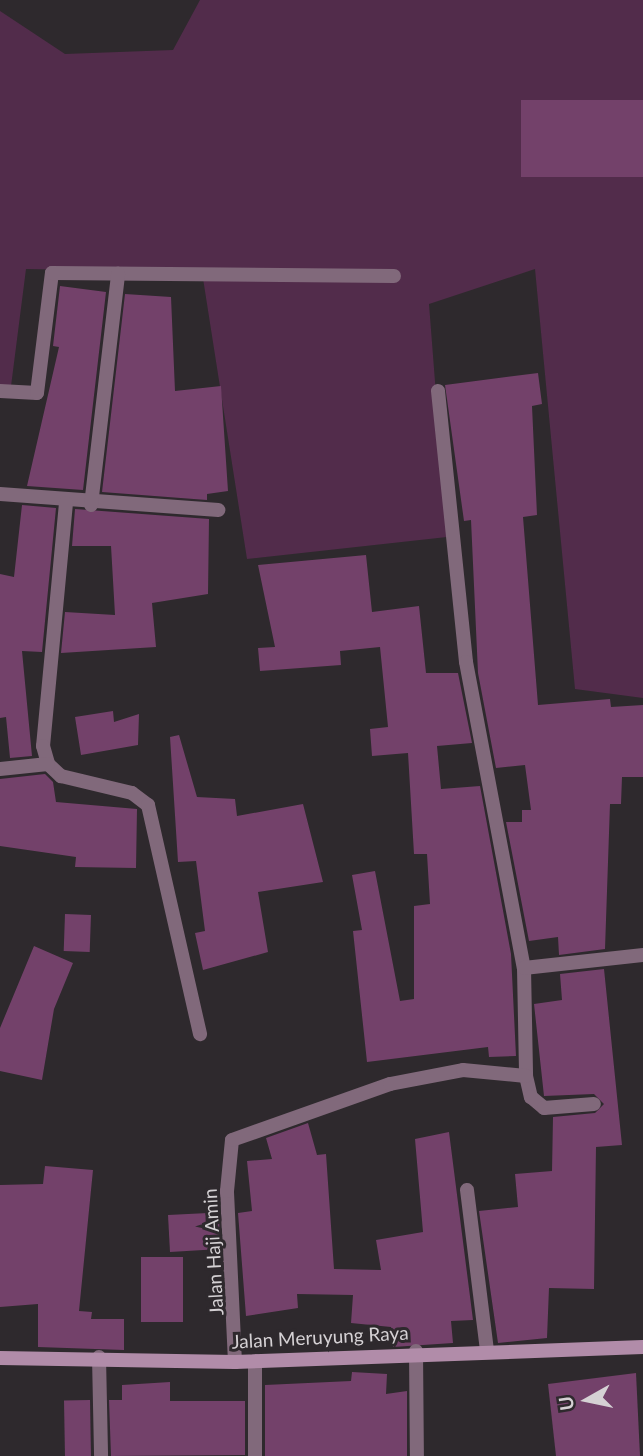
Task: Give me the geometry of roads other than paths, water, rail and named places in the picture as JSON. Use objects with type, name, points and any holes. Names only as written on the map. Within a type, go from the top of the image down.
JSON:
[{"type":"main road","name":"Jalan Meruyung Raya","points":[[0,1358],[99,1357],[235,1362],[416,1351],[643,1347]]},
{"type":"street","points":[[0,391],[37,393],[49,274],[394,276]]},
{"type":"street","points":[[91,505],[118,274]]},
{"type":"street","points":[[438,390],[466,662],[524,968],[526,1076],[531,1097],[544,1108],[594,1104]]},
{"type":"street","points":[[0,494],[91,505],[218,510]]},
{"type":"street","points":[[66,503],[43,746],[48,764],[61,776],[132,793],[148,805],[200,1034]]},
{"type":"street","points":[[0,769],[48,764]]},
{"type":"street","points":[[524,968],[643,955]]},
{"type":"street","name":"Jalan Haji Amin","points":[[235,1362],[227,1191],[232,1140],[390,1084],[463,1070],[526,1076]]},
{"type":"street","points":[[467,1190],[487,1351]]},
{"type":"street","points":[[416,1351],[417,1456]]},
{"type":"street","points":[[99,1357],[101,1456]]},
{"type":"street","points":[[256,1361],[256,1456]]}]
